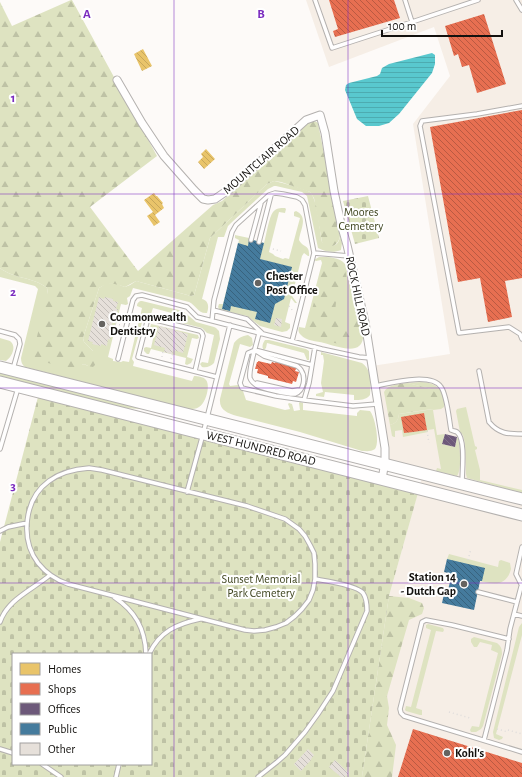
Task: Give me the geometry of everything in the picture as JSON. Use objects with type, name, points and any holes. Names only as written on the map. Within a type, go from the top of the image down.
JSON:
[{"type":"main road","name":"WEST HUNDRED ROAD","points":[[0,367],[522,499]]},
{"type":"main road","name":"WEST HUNDRED ROAD","points":[[0,382],[522,515]]},
{"type":"street","name":"MOUNTCLAIR ROAD","points":[[117,80],[142,123],[164,156],[194,190],[203,198],[208,200],[215,199],[231,188],[306,120],[320,115]]},
{"type":"street","name":"ROCK HILL ROAD","points":[[320,115],[325,133],[341,224],[365,322],[385,448],[385,465],[382,479]]},
{"type":"lane","points":[[315,0],[332,48],[478,0]]},
{"type":"lane","points":[[405,0],[412,22]]},
{"type":"lane","points":[[516,0],[522,10]]},
{"type":"lane","points":[[522,106],[477,114],[426,120],[422,121],[420,126],[459,333],[509,327],[520,334],[522,339]]},
{"type":"lane","points":[[212,320],[214,300],[232,232],[236,225],[271,194],[275,193],[298,197],[305,205],[314,253],[292,341]]},
{"type":"lane","points":[[259,242],[271,194]]},
{"type":"lane","points":[[251,240],[261,202]]},
{"type":"lane","points":[[314,253],[349,256]]},
{"type":"lane","points":[[118,359],[133,300],[136,296],[142,295],[187,307],[197,317],[315,347],[370,358]]},
{"type":"lane","points":[[213,310],[247,319],[261,333]]},
{"type":"lane","points":[[195,371],[203,336],[202,333],[200,331],[148,318],[138,357],[217,377]]},
{"type":"lane","points":[[187,492],[230,325]]},
{"type":"lane","points":[[0,331],[15,335],[19,339],[20,344],[13,370]]},
{"type":"lane","points":[[255,350],[264,356],[297,366],[301,369],[304,377],[301,389],[294,394],[288,394],[264,388],[252,382],[250,372],[255,350],[261,333]]},
{"type":"lane","points":[[304,400],[315,347]]},
{"type":"lane","points":[[312,365],[255,350],[248,353],[240,383],[242,388],[276,396],[353,406],[378,404]]},
{"type":"lane","points":[[479,371],[489,422],[494,428],[502,432],[522,434]]},
{"type":"lane","points":[[375,386],[412,380],[433,381],[438,384],[444,394],[451,430],[457,432],[462,442],[462,484]]},
{"type":"lane","points":[[0,449],[18,387]]},
{"type":"lane","points":[[89,468],[102,470],[187,492],[247,506],[285,518],[305,536],[314,553],[315,579],[309,600],[295,616],[286,623],[276,627],[265,630],[245,630],[112,596],[68,584],[50,575],[38,563],[29,545],[27,524],[30,507],[34,497],[41,488],[55,476],[66,472],[89,468]]},
{"type":"lane","points":[[0,531],[8,527],[27,524]]},
{"type":"lane","points":[[484,740],[522,583],[516,574],[522,547]]},
{"type":"lane","points":[[0,622],[7,609],[14,602],[24,593],[42,582],[50,575]]},
{"type":"lane","points":[[258,777],[285,755],[318,714],[332,691],[367,611],[366,599],[363,593],[359,590],[342,584],[315,579]]},
{"type":"lane","points":[[478,592],[517,602]]},
{"type":"lane","points":[[112,596],[131,611],[138,620],[143,631],[148,653]]},
{"type":"lane","points":[[514,614],[522,616]]},
{"type":"lane","points":[[149,653],[160,637],[170,630],[184,623],[202,619]]},
{"type":"lane","points":[[509,639],[452,625],[426,620],[422,622],[400,709],[404,716],[522,752]]},
{"type":"lane","points":[[0,750],[12,753]]},
{"type":"lane","points":[[43,765],[61,777]]},
{"type":"lane","points":[[116,777],[119,765]]},
{"type":"path","points":[[269,248],[280,251]]},
{"type":"path","points":[[427,431],[429,443]]},
{"type":"path","points":[[468,560],[471,549]]},
{"type":"path","points":[[448,712],[470,718]]},
{"type":"path","points":[[497,729],[522,734]]},
{"type":"shaded area","points":[[306,0],[522,0],[522,777],[362,777],[389,596],[423,474],[385,464],[372,366],[450,354],[413,124],[450,76],[434,27],[329,67]]},
{"type":"green space","points":[[71,0],[157,156],[90,207],[138,271],[213,205],[222,201],[306,123],[311,121],[318,123],[340,236],[337,243],[333,246],[327,246],[322,242],[314,198],[310,192],[281,182],[274,181],[267,184],[210,238],[194,295],[191,296],[136,281],[125,287],[112,284],[99,288],[83,338],[84,342],[93,351],[95,365],[93,367],[84,364],[80,369],[76,370],[40,361],[35,358],[33,353],[48,294],[47,288],[42,284],[11,274],[0,268],[0,2],[12,26]]},
{"type":"green space","points":[[274,181],[298,187],[310,192],[315,201],[322,242],[336,245],[340,236],[342,243],[341,250],[330,252],[318,248],[307,196],[302,192],[274,186],[268,189],[228,226],[224,237],[218,237],[202,299],[208,304],[207,313],[199,311],[189,302],[133,288],[130,296],[127,298],[128,304],[121,304],[108,357],[113,359],[113,361],[129,362],[135,337],[130,336],[129,334],[131,332],[136,334],[142,308],[137,306],[140,301],[183,311],[196,322],[214,327],[219,331],[220,339],[214,363],[206,367],[202,367],[200,364],[202,362],[208,363],[214,335],[207,333],[202,328],[182,323],[183,316],[153,308],[151,314],[144,315],[132,359],[134,362],[133,366],[192,381],[194,376],[205,379],[208,386],[207,395],[199,407],[196,409],[189,409],[25,367],[23,365],[21,358],[38,289],[35,286],[0,277],[0,268],[11,274],[42,284],[47,288],[48,294],[82,365],[84,364],[88,366],[93,351],[84,342],[83,338],[99,288],[105,284],[114,283],[125,287],[136,281],[191,296],[194,295],[210,238],[267,184]]},
{"type":"green space","name":"Moores Cemetery","points":[[368,196],[379,238],[355,244],[343,201]]},
{"type":"green space","name":"Chester Post Office","points":[[280,208],[285,208],[285,213],[279,212],[269,252],[283,259],[289,259],[300,218],[294,216],[294,212],[296,211],[300,214],[303,220],[299,240],[307,248],[309,256],[304,253],[302,256],[292,296],[297,303],[295,303],[291,298],[285,322],[290,324],[290,328],[287,331],[282,332],[260,326],[247,316],[220,310],[218,307],[219,304],[223,304],[239,240],[235,238],[235,235],[264,243],[273,212]]},
{"type":"green space","points":[[319,257],[330,257],[340,260],[345,264],[363,331],[363,339],[360,345],[356,348],[344,348],[309,340],[303,337],[298,330],[299,327],[305,328],[322,263],[321,260],[314,260]]},
{"type":"green space","points":[[330,261],[338,262],[342,265],[347,279],[346,290],[336,301],[337,322],[344,324],[348,323],[351,319],[359,321],[361,333],[360,339],[346,345],[318,340],[312,337],[309,333],[308,326],[321,274],[324,269],[328,268],[328,263]]},
{"type":"green space","points":[[151,324],[198,335],[199,338],[197,339],[192,338],[187,357],[193,359],[191,363],[187,365],[185,364],[186,358],[151,349],[149,354],[147,354],[144,351],[144,348],[151,348],[155,330],[150,328]]},
{"type":"green space","points":[[248,335],[252,338],[253,345],[250,347],[240,344],[229,384],[230,386],[238,385],[242,388],[246,400],[285,410],[290,409],[289,403],[292,404],[294,411],[300,410],[300,402],[303,403],[303,410],[357,416],[357,413],[360,410],[370,411],[374,418],[376,430],[377,441],[375,449],[370,451],[362,451],[300,432],[230,414],[224,410],[221,406],[220,399],[234,343],[240,338]]},
{"type":"green space","points":[[0,338],[10,341],[13,346],[12,354],[6,361],[0,360]]},
{"type":"green space","points":[[265,340],[306,349],[309,351],[309,360],[307,360],[304,353],[267,343],[264,350],[262,346]]},
{"type":"green space","points":[[321,352],[362,363],[368,369],[369,373],[371,382],[370,395],[361,400],[354,400],[354,395],[325,392],[324,397],[316,396],[316,394],[323,392],[321,383],[324,361]]},
{"type":"green space","points":[[0,370],[142,406],[141,409],[123,408],[0,376]]},
{"type":"green space","points":[[421,382],[436,386],[439,388],[443,396],[444,407],[433,410],[437,435],[445,434],[442,444],[455,447],[457,437],[458,439],[460,463],[459,473],[457,476],[436,471],[437,468],[441,469],[434,429],[428,430],[428,432],[403,437],[402,430],[395,431],[395,437],[392,436],[390,425],[396,421],[399,414],[434,409],[431,389],[408,383]]},
{"type":"green space","points":[[408,383],[431,389],[441,397],[441,403],[434,409],[399,414],[396,421],[390,425],[384,392],[388,387]]},
{"type":"green space","name":"Sunset Memorial Park Cemetery","points":[[38,397],[418,493],[389,596],[362,777],[0,777],[0,542]]},
{"type":"green space","points":[[466,407],[475,446],[477,447],[475,450],[480,470],[480,480],[522,490],[522,493],[467,478],[465,444],[463,435],[460,432],[456,411],[457,409]]},
{"type":"green space","points":[[449,554],[498,567],[499,561],[501,560],[510,563],[511,569],[509,575],[502,582],[487,583],[459,575],[447,559]]},
{"type":"green space","points":[[389,596],[409,598],[422,603],[424,608],[422,614],[409,620],[387,696],[389,708],[387,725],[396,745],[392,777],[362,777]]},
{"type":"green space","points":[[522,623],[522,635],[496,734],[503,737],[499,740],[494,738],[493,732],[519,627]]},
{"type":"green space","points":[[428,624],[443,628],[444,630],[443,632],[436,631],[416,708],[422,710],[422,715],[420,715],[405,710],[406,706],[411,707],[431,630],[426,628],[426,625]]},
{"type":"green space","points":[[474,637],[497,643],[501,648],[502,654],[483,726],[476,732],[471,732],[470,730],[472,726],[479,727],[498,653],[491,650],[492,645],[480,642],[477,647],[474,647],[471,639]]},
{"type":"water","points":[[432,53],[435,55],[435,64],[432,73],[399,114],[389,123],[379,126],[366,126],[357,119],[345,90],[346,85],[377,76],[380,74],[382,68],[389,64]]},
{"type":"building: Homes","points":[[143,49],[152,66],[142,71],[134,54]]},
{"type":"building: Homes","points":[[206,149],[215,159],[204,169],[198,162],[203,157],[201,154]]},
{"type":"building: Homes","points":[[154,193],[163,203],[164,208],[155,215],[160,222],[154,226],[147,216],[153,212],[144,200]]},
{"type":"building: Shops","points":[[329,0],[394,0],[400,18],[335,37],[333,31],[338,29]]},
{"type":"building: Shops","points":[[484,14],[506,84],[477,93],[469,65],[462,67],[458,54],[454,56],[445,26]]},
{"type":"building: Shops","points":[[522,110],[522,278],[505,281],[512,317],[488,322],[480,278],[458,282],[430,127]]},
{"type":"building: Shops","points":[[258,361],[271,364],[272,362],[275,363],[276,361],[297,367],[295,371],[299,372],[296,382],[293,381],[292,384],[268,378],[268,376],[257,373],[258,369],[255,369]]},
{"type":"building: Shops","points":[[424,413],[427,430],[404,433],[401,417]]},
{"type":"building: Shops","name":"Kohl's","points":[[413,729],[522,763],[522,777],[398,777]]},
{"type":"building: Offices","points":[[445,434],[457,437],[455,447],[442,444]]},
{"type":"building: Public","name":"Chester Post Office","points":[[249,239],[264,243],[260,259],[292,267],[284,299],[275,304],[270,323],[255,319],[257,312],[231,306],[230,311],[222,309],[238,243],[248,246]]},
{"type":"building: Public","name":"Station 14 - Dutch Gap","points":[[447,559],[485,568],[482,581],[480,581],[474,610],[442,603],[444,594],[447,594],[452,574],[444,572]]},
{"type":"building: Other","name":"Commonwealth Dentistry","points":[[99,297],[104,299],[105,297],[113,299],[113,301],[118,302],[116,309],[118,309],[110,330],[113,330],[110,340],[108,339],[107,346],[92,344],[93,342],[88,341]]},
{"type":"building: Other","points":[[276,318],[282,319],[281,327],[274,325]]},
{"type":"building: Other","points":[[159,326],[188,334],[183,353],[173,350],[172,354],[164,352],[165,348],[154,345]]},
{"type":"building: Other","points":[[308,749],[314,755],[301,771],[294,764]]},
{"type":"building: Other","points":[[335,760],[349,773],[345,777],[341,777],[329,767]]},
{"type":"place","name":"Chester Post Office","points":[[258,283]]},
{"type":"place","name":"Commonwealth Dentistry","points":[[102,324]]},
{"type":"place","name":"Station 14 - Dutch Gap","points":[[464,584]]},
{"type":"place","name":"Kohl's","points":[[447,753]]}]
